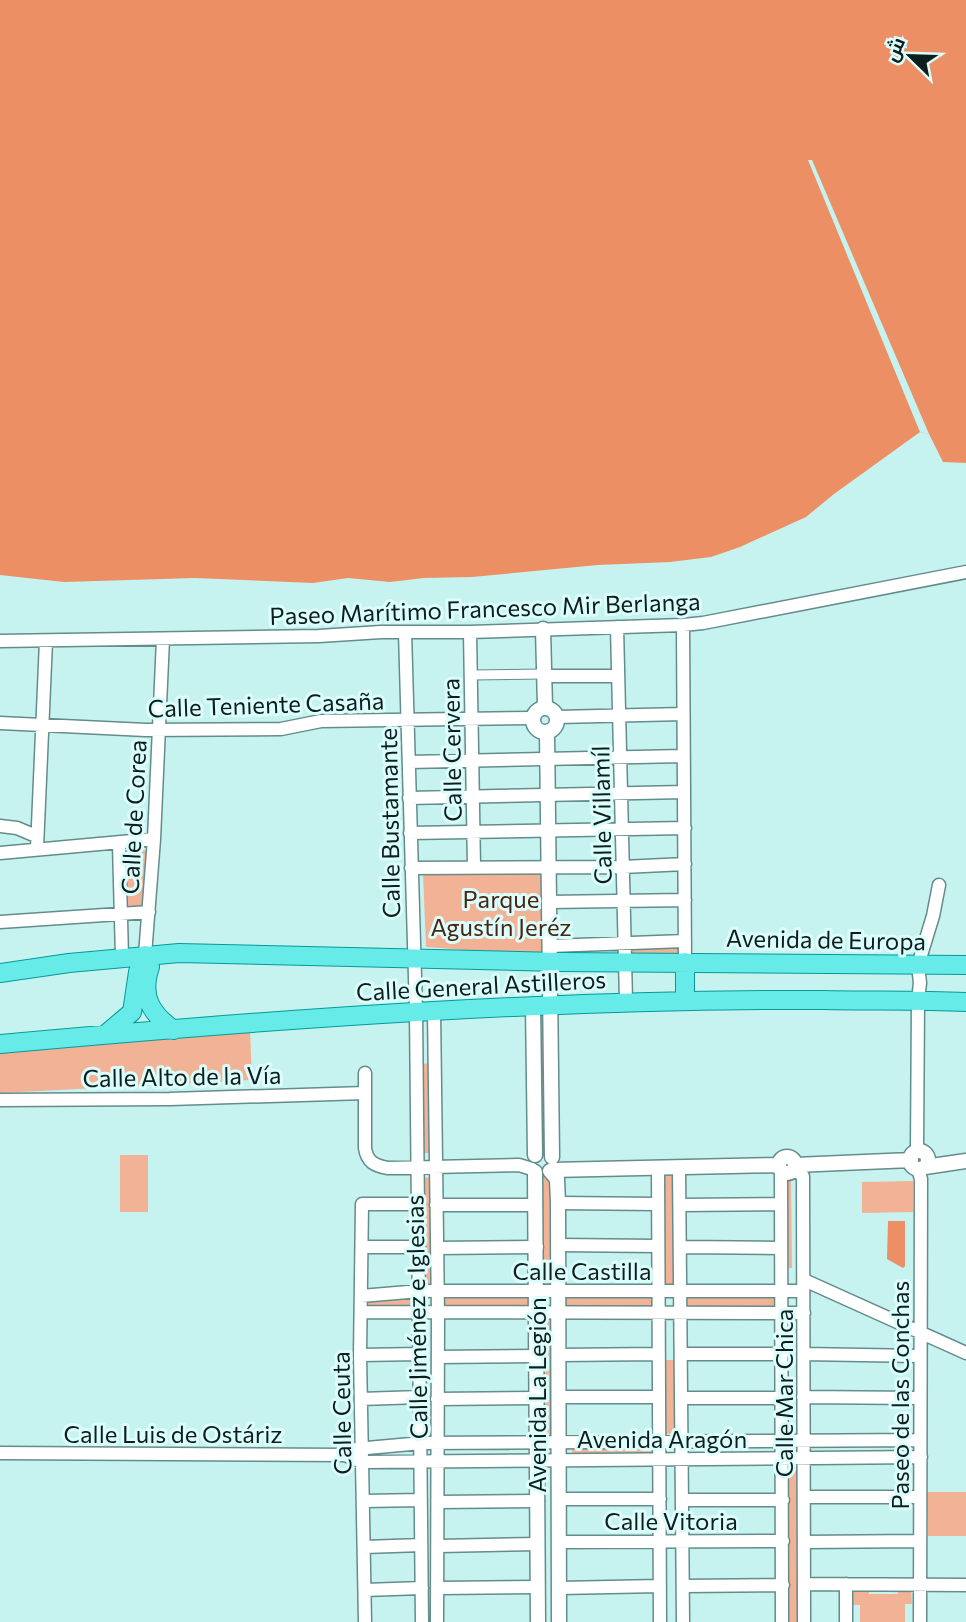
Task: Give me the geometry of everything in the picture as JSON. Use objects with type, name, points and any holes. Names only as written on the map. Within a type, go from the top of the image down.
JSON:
[{"type":"main road","name":"Avenida de Europa","points":[[0,973],[122,957],[179,953],[414,958],[550,954],[625,962],[966,965]]},
{"type":"main road","points":[[150,955],[149,1005],[157,1018],[174,1030]]},
{"type":"main road","points":[[106,1034],[132,1012],[138,972],[150,955]]},
{"type":"main road","points":[[685,962],[685,1000]]},
{"type":"main road","name":"Calle General Astilleros","points":[[0,1044],[106,1034],[552,1004],[685,1000],[966,1002]]},
{"type":"street","name":"Paseo Marítimo Francesco Mir Berlanga","points":[[0,641],[683,625],[966,572]]},
{"type":"street","points":[[683,625],[685,962]]},
{"type":"street","name":"Calle Villamíl","points":[[617,627],[626,1001]]},
{"type":"street","points":[[543,629],[545,707]]},
{"type":"street","name":"Calle Bustamante","points":[[405,632],[416,1012]]},
{"type":"street","name":"Calle Cervera","points":[[470,632],[474,867]]},
{"type":"street","name":"Calle de Corea","points":[[150,955],[149,912],[163,639]]},
{"type":"street","points":[[37,842],[46,641]]},
{"type":"street","points":[[471,675],[618,676]]},
{"type":"street","points":[[538,709],[551,709],[557,717],[555,727],[547,732],[536,729],[533,718],[538,709]]},
{"type":"street","points":[[557,717],[683,714]]},
{"type":"street","name":"Calle Teniente Casaña","points":[[0,723],[158,730],[281,729],[320,721],[533,718]]},
{"type":"street","name":"Avenida La Legión","points":[[547,732],[552,1165],[557,1179],[558,1203],[559,1622]]},
{"type":"street","points":[[409,762],[683,756]]},
{"type":"street","points":[[409,798],[684,792]]},
{"type":"street","points":[[0,826],[17,828],[37,842]]},
{"type":"street","points":[[410,833],[685,828]]},
{"type":"street","points":[[0,853],[37,842],[119,847],[154,844]]},
{"type":"street","points":[[119,847],[122,957]]},
{"type":"street","points":[[411,868],[685,864]]},
{"type":"street","name":"Paseo de las Conchas","points":[[919,1622],[921,1179],[918,965],[934,913],[939,885]]},
{"type":"street","points":[[549,902],[685,900]]},
{"type":"street","points":[[0,922],[149,912]]},
{"type":"street","points":[[550,954],[624,943],[685,941]]},
{"type":"street","name":"Avenida La Legión","points":[[533,1005],[530,1164],[536,1205],[537,1247],[538,1622]]},
{"type":"street","name":"Calle Jiménez e Iglesias","points":[[435,1011],[438,1622]]},
{"type":"street","name":"Calle Jiménez e Iglesias","points":[[416,1012],[422,1622]]},
{"type":"street","points":[[534,1062],[552,1061]]},
{"type":"street","points":[[365,1073],[367,1157],[379,1167],[435,1168],[530,1164],[546,1153],[552,1165]]},
{"type":"street","name":"Calle Alto de la Vía","points":[[0,1100],[170,1099],[365,1093]]},
{"type":"street","points":[[552,1165],[571,1168],[787,1167],[919,1160],[965,1165]]},
{"type":"street","points":[[530,1164],[542,1175],[552,1165]]},
{"type":"street","points":[[658,1167],[660,1622]]},
{"type":"street","points":[[679,1167],[682,1622]]},
{"type":"street","name":"Calle Mar Chica","points":[[782,1622],[781,1204],[787,1167],[803,1176],[804,1622]]},
{"type":"street","points":[[558,1203],[659,1204]]},
{"type":"street","name":"Calle Ceuta","points":[[365,1622],[360,1355],[362,1204],[418,1204]]},
{"type":"street","points":[[680,1205],[781,1204]]},
{"type":"street","points":[[436,1205],[536,1205]]},
{"type":"street","points":[[558,1245],[658,1246]]},
{"type":"street","points":[[362,1247],[419,1247]]},
{"type":"street","points":[[437,1248],[537,1247]]},
{"type":"street","points":[[681,1247],[781,1248]]},
{"type":"street","points":[[804,1285],[966,1353]]},
{"type":"street","name":"Calle Castilla","points":[[361,1296],[420,1291],[782,1290],[804,1285]]},
{"type":"street","name":"Calle Castilla","points":[[361,1312],[804,1313]]},
{"type":"street","points":[[360,1355],[420,1354]]},
{"type":"street","points":[[558,1355],[658,1354]]},
{"type":"street","points":[[682,1354],[782,1354]]},
{"type":"street","points":[[804,1354],[920,1356]]},
{"type":"street","points":[[438,1357],[538,1356]]},
{"type":"street","points":[[559,1397],[658,1396]]},
{"type":"street","points":[[361,1399],[420,1397]]},
{"type":"street","points":[[803,1397],[919,1398]]},
{"type":"street","points":[[437,1399],[538,1398]]},
{"type":"street","points":[[682,1398],[783,1398]]},
{"type":"street","name":"Avenida Aragón","points":[[362,1455],[422,1443],[920,1440]]},
{"type":"street","name":"Calle Luis de Ostáriz","points":[[0,1453],[362,1455]]},
{"type":"street","name":"Avenida Aragón","points":[[362,1455],[422,1462],[921,1457]]},
{"type":"street","points":[[804,1497],[920,1497]]},
{"type":"street","points":[[560,1499],[660,1499]]},
{"type":"street","points":[[364,1501],[421,1500]]},
{"type":"street","points":[[683,1500],[783,1500]]},
{"type":"street","points":[[439,1502],[538,1501]]},
{"type":"street","name":"Calle Vitoria","points":[[559,1542],[783,1541]]},
{"type":"street","points":[[804,1542],[920,1541]]},
{"type":"street","points":[[439,1546],[538,1544]]},
{"type":"street","points":[[365,1547],[421,1545]]},
{"type":"street","points":[[805,1584],[966,1585]]},
{"type":"street","points":[[846,1584],[846,1622]]},
{"type":"street","points":[[682,1586],[783,1585]]},
{"type":"street","points":[[559,1588],[660,1586]]},
{"type":"street","points":[[439,1588],[537,1587]]},
{"type":"street","points":[[365,1590],[422,1588]]},
{"type":"green space","points":[[151,850],[148,911],[124,911],[121,852]]},
{"type":"green space","name":"Parque Agustín Jeréz","points":[[542,869],[544,956],[426,947],[423,874]]},
{"type":"green space","points":[[681,947],[681,956],[630,956],[629,948]]},
{"type":"green space","points":[[539,1015],[550,1015],[545,1124],[539,1125]]},
{"type":"green space","points":[[250,1029],[252,1080],[0,1093],[0,1051]]},
{"type":"green space","points":[[431,1063],[432,1153],[423,1153],[423,1064]]},
{"type":"green space","points":[[120,1155],[148,1155],[148,1212],[120,1212]]},
{"type":"green space","points":[[675,1175],[676,1286],[663,1286],[663,1176]]},
{"type":"green space","points":[[432,1177],[433,1287],[424,1287],[423,1178]]},
{"type":"green space","points":[[541,1177],[554,1177],[555,1287],[542,1287]]},
{"type":"green space","points":[[783,1180],[791,1180],[792,1268],[784,1268]]},
{"type":"green space","points":[[913,1181],[913,1212],[862,1213],[862,1182]]},
{"type":"green space","points":[[655,1295],[655,1308],[564,1308],[564,1296]]},
{"type":"green space","points":[[685,1295],[778,1295],[778,1307],[686,1308]]},
{"type":"green space","points":[[368,1296],[411,1296],[411,1309],[368,1309]]},
{"type":"green space","points":[[442,1296],[533,1296],[534,1308],[443,1309]]},
{"type":"green space","points":[[542,1317],[555,1317],[556,1436],[543,1436]]},
{"type":"green space","points":[[666,1360],[675,1360],[675,1433],[666,1434]]},
{"type":"green space","points":[[655,1445],[655,1453],[572,1453],[572,1446]]},
{"type":"green space","points":[[798,1461],[800,1622],[788,1622],[788,1463]]},
{"type":"green space","points":[[927,1492],[966,1492],[966,1536],[928,1536]]},
{"type":"green space","points":[[898,1588],[911,1588],[912,1604],[905,1604],[905,1622],[860,1622],[860,1605],[849,1605],[849,1589],[869,1589],[869,1594],[898,1594]]},
{"type":"shaded area","points":[[0,0],[966,0],[966,463],[943,462],[929,434],[920,432],[806,517],[711,557],[670,562],[598,565],[390,582],[348,578],[313,583],[195,578],[64,582],[0,575]]},
{"type":"shaded area","points":[[888,1221],[905,1221],[903,1268],[887,1259]]},
{"type":"pier","points":[[808,160],[812,160],[929,434],[920,432]]}]
